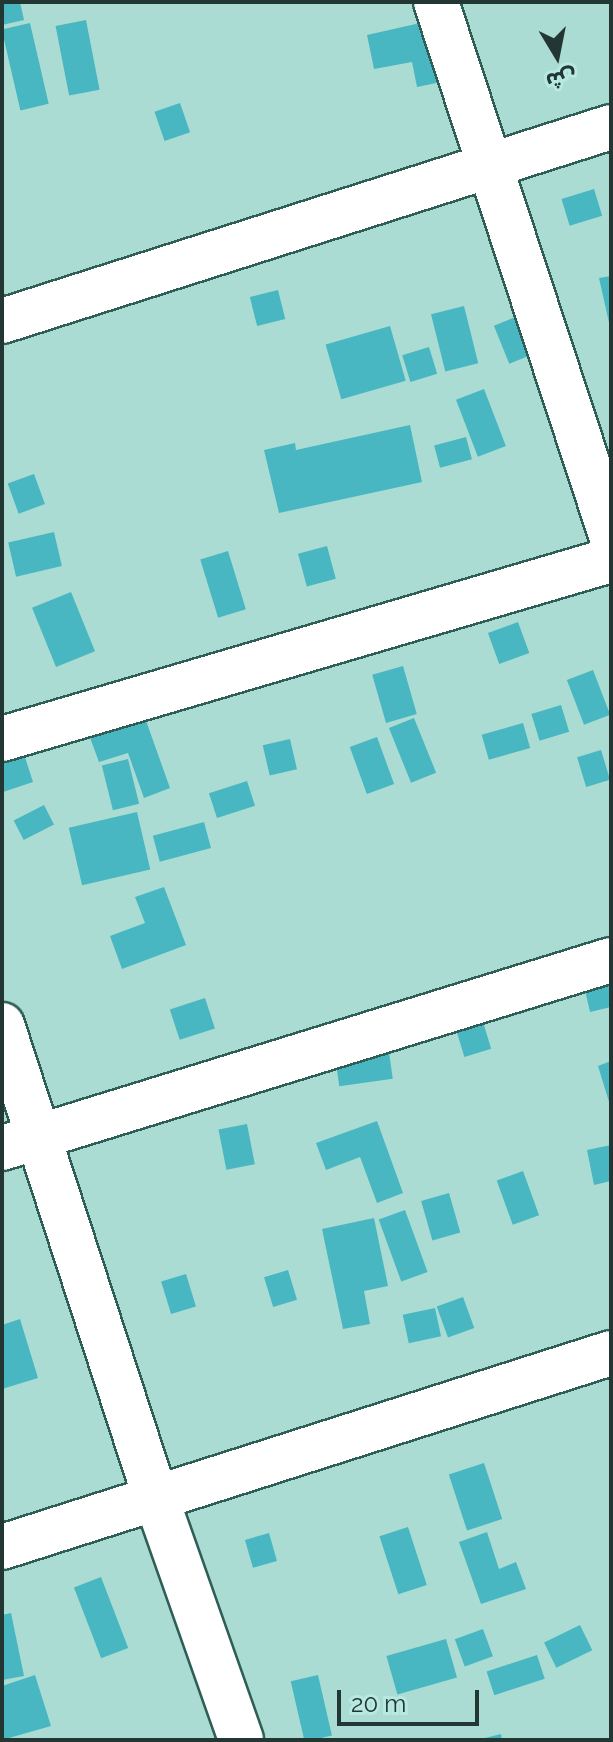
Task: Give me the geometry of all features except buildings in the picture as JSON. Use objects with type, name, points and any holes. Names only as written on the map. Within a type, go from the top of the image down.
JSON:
[{"type":"street","points":[[436,2],[611,535]]},
{"type":"street","points":[[2,321],[611,127]]},
{"type":"street","points":[[2,739],[611,560]]},
{"type":"street","points":[[21,1142],[611,960]]},
{"type":"street","points":[[2,1025],[21,1142],[156,1498],[241,1740]]},
{"type":"street","points":[[2,1547],[611,1353]]}]
